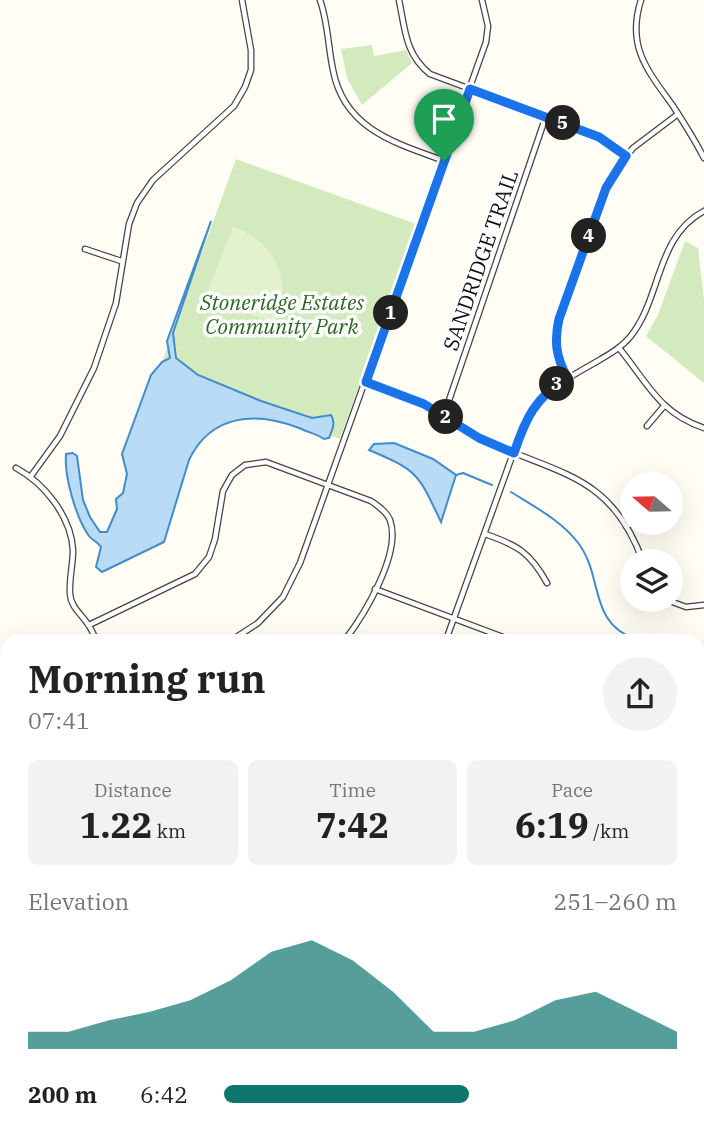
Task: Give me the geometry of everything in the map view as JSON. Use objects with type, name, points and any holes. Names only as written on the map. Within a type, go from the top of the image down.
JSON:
[{"type":"street","points":[[31,476],[60,436],[94,368],[116,303],[121,261],[129,224],[137,203],[153,180],[234,106],[245,87],[251,71],[251,50],[242,0]]},
{"type":"street","points":[[320,0],[334,78],[354,114],[378,135],[444,161]]},
{"type":"street","points":[[399,0],[408,45],[416,62],[432,75],[599,137],[626,156]]},
{"type":"street","points":[[241,634],[258,623],[283,597],[300,563],[329,487],[486,42],[488,31],[482,0]]},
{"type":"street","points":[[641,0],[637,18],[641,56],[647,71],[678,114],[704,158]]},
{"type":"street","points":[[567,377],[556,351],[559,319],[606,188],[626,156],[643,138],[678,114]]},
{"type":"street","name":"SANDRIDGE TRAIL","points":[[444,415],[546,116]]},
{"type":"street","points":[[448,634],[524,423],[534,406],[567,377],[619,348],[632,335],[648,306],[674,237],[684,224],[704,211]]},
{"type":"street","points":[[85,249],[121,261]]},
{"type":"street","points":[[619,348],[664,406],[678,417],[704,428]]},
{"type":"street","points":[[366,382],[424,404],[479,438],[565,472],[590,486],[610,504],[620,518]]},
{"type":"street","points":[[647,426],[664,406]]},
{"type":"street","points":[[89,625],[195,574],[209,557],[215,539],[223,491],[232,475],[245,465],[266,461],[371,501],[390,519],[393,538],[387,562],[362,617],[349,634]]},
{"type":"street","points":[[16,468],[31,476],[45,489],[66,526],[72,546],[69,595],[74,608],[93,634]]},
{"type":"street","points":[[485,534],[526,553],[547,583]]},
{"type":"street","points":[[375,589],[494,634]]},
{"type":"street","points":[[683,606],[704,605]]},
{"type":"green space","points":[[372,45],[374,56],[406,50],[412,63],[362,105],[347,78],[341,49]]},
{"type":"green space","name":"Stoneridge Estates Community Park","points":[[236,159],[416,224],[340,439],[209,391],[125,464]]},
{"type":"green space","points":[[233,227],[260,243],[277,265],[282,293],[275,323],[211,300],[208,291]]},
{"type":"green space","points":[[685,241],[698,248],[704,299],[704,383],[646,336],[658,315]]},
{"type":"water","points":[[211,221],[173,333],[176,358],[198,375],[261,401],[312,418],[331,415],[332,429],[329,438],[324,439],[283,423],[251,419],[236,420],[209,433],[189,460],[164,542],[102,572],[96,567],[101,547],[84,528],[72,496],[66,454],[73,453],[77,456],[83,500],[100,532],[107,532],[117,509],[116,499],[123,493],[127,474],[122,454],[151,375],[162,362],[170,358],[167,341]]},
{"type":"water","points":[[394,443],[433,459],[456,475],[441,522],[427,493],[408,469],[369,450],[374,444]]},
{"type":"waterway","points":[[456,475],[463,473],[492,485]]},
{"type":"waterway","points":[[511,492],[548,515],[565,528],[579,544],[587,557],[604,611],[611,623],[625,634]]},
{"type":"route","points":[[470,89],[599,137],[626,156],[606,188],[559,319],[556,351],[567,377],[538,400],[524,423],[514,453],[479,438],[424,404],[366,382],[444,161],[470,89]]}]
